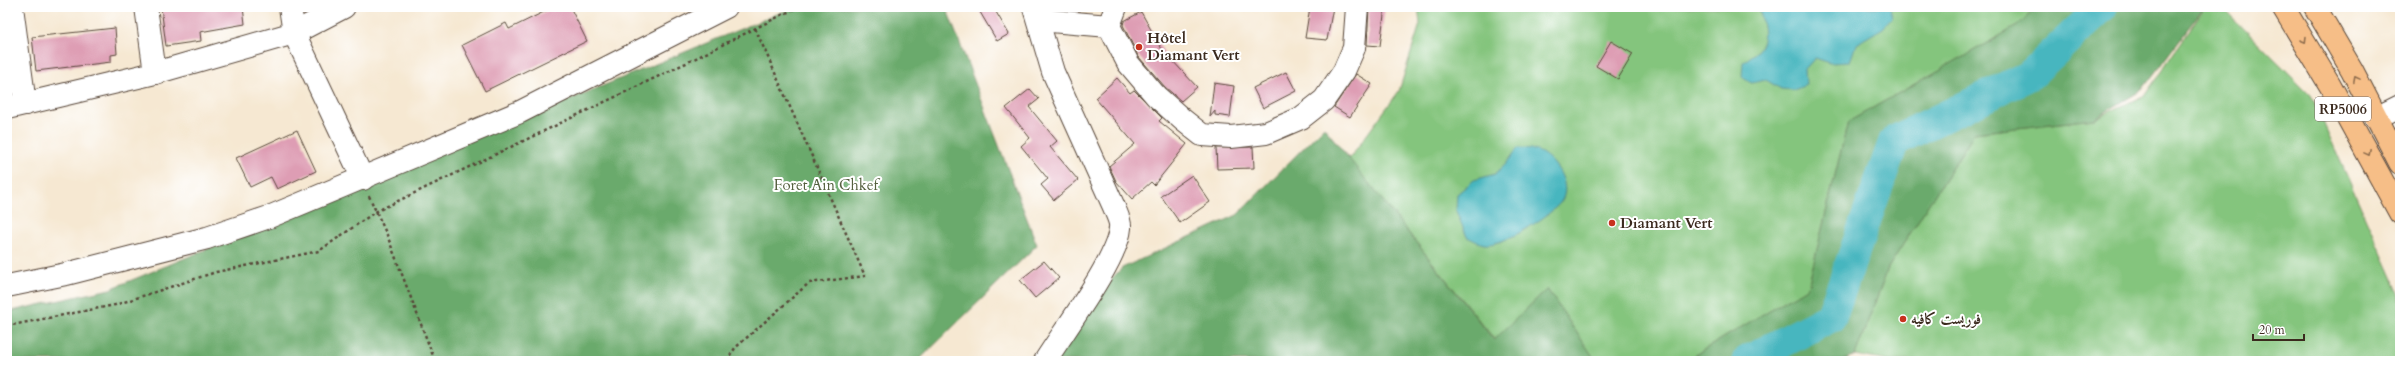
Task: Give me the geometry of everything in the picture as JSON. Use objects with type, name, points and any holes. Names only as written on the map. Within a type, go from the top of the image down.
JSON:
[{"type":"highway","name":"RP5006","points":[[2283,7],[2330,85],[2400,213]]},
{"type":"highway","name":"RP5006","points":[[2315,7],[2400,163]]},
{"type":"street","points":[[12,7],[16,106],[155,73],[294,33],[344,7]]},
{"type":"street","points":[[146,7],[155,73]]},
{"type":"street","points":[[290,7],[294,33],[363,179]]},
{"type":"street","points":[[7,286],[66,274],[207,238],[270,217],[520,112],[726,7]]},
{"type":"street","points":[[1045,361],[1105,267],[1118,242],[1121,226],[1114,207],[1053,72],[1036,13],[1113,16],[1128,63],[1156,96],[1177,116],[1202,135],[1232,137],[1266,133],[1301,118],[1324,100],[1344,71],[1354,48],[1357,7]]},
{"type":"street","points":[[2376,118],[2400,106]]},
{"type":"path","points":[[7,326],[115,305],[216,272],[319,251],[375,212],[798,7]]},
{"type":"path","points":[[727,361],[735,348],[809,283],[865,276],[755,28]]},
{"type":"path","points":[[363,179],[375,212],[387,236],[435,361]]},
{"type":"green space","name":"Foret Ain Chkef","points":[[794,7],[946,7],[1037,245],[918,361],[7,361],[7,312],[110,289]]},
{"type":"green space","name":"Diamant Vert","points":[[1418,7],[2037,7],[2017,26],[1848,122],[1808,287],[1685,361],[1596,361],[1547,289],[1495,340],[1349,159],[1399,91],[1420,24]]},
{"type":"green space","points":[[2037,7],[2204,7],[2142,90],[2094,119],[1974,133],[1888,268],[1855,355],[1843,361],[1685,361],[1808,287],[1848,122],[2017,26]]},
{"type":"green space","points":[[2205,7],[2222,7],[2311,95],[2400,295],[2400,361],[1888,361],[1855,355],[1888,268],[1974,133],[2094,119],[2145,95]]},
{"type":"green space","points":[[1324,127],[1494,340],[1547,289],[1596,361],[1029,361],[1122,268],[1237,215]]},
{"type":"water","points":[[1759,7],[1890,7],[1892,18],[1883,28],[1856,44],[1850,62],[1830,63],[1815,58],[1805,69],[1806,85],[1794,90],[1781,89],[1766,80],[1751,83],[1742,77],[1743,62],[1752,56],[1762,45],[1764,32]]},
{"type":"water","points":[[1518,148],[1530,149],[1541,153],[1548,157],[1554,164],[1563,179],[1565,188],[1564,196],[1560,203],[1536,223],[1502,241],[1492,244],[1484,244],[1467,237],[1456,211],[1457,194],[1474,180],[1495,174],[1505,165]]},
{"type":"building","points":[[161,7],[243,7],[245,24],[200,32],[201,41],[166,46]]},
{"type":"building","points":[[554,7],[570,7],[587,41],[485,91],[462,45],[506,23],[509,29]]},
{"type":"building","points":[[977,7],[993,7],[1009,34],[997,41]]},
{"type":"building","points":[[1310,7],[1333,7],[1327,40],[1305,38]]},
{"type":"building","points":[[1369,7],[1385,7],[1380,46],[1367,45]]},
{"type":"building","points":[[1141,12],[1168,60],[1170,58],[1197,87],[1181,101],[1165,87],[1138,56],[1123,25],[1124,21]]},
{"type":"building","points":[[115,28],[117,54],[111,55],[111,62],[36,71],[32,37]]},
{"type":"building","points":[[1611,41],[1633,54],[1618,79],[1596,66]]},
{"type":"building","points":[[1286,72],[1296,91],[1263,108],[1253,88]]},
{"type":"building","points":[[1356,74],[1372,84],[1350,117],[1334,107]]},
{"type":"building","points":[[1117,78],[1130,93],[1134,90],[1162,118],[1159,121],[1187,144],[1154,185],[1151,182],[1132,199],[1116,181],[1109,166],[1135,144],[1095,98]]},
{"type":"building","points":[[1214,83],[1234,86],[1230,117],[1215,115],[1215,111],[1210,117]]},
{"type":"building","points":[[1030,89],[1039,99],[1029,107],[1057,141],[1050,147],[1078,180],[1054,200],[1041,185],[1048,179],[1021,146],[1030,138],[1006,108]]},
{"type":"building","points":[[297,130],[316,171],[277,189],[271,177],[250,187],[236,158]]},
{"type":"building","points":[[1253,147],[1254,168],[1217,169],[1216,148]]},
{"type":"building","points":[[1192,175],[1210,202],[1180,223],[1161,196]]},
{"type":"building","points":[[1044,261],[1059,278],[1035,298],[1020,280]]},
{"type":"waterway","points":[[1747,361],[1831,317],[1894,141],[2030,75],[2102,7]]},
{"type":"place","name":"Hôtel Diamant Vert","points":[[1139,47]]},
{"type":"place","name":"Diamant Vert","points":[[1612,223]]},
{"type":"place","name":"فوريست كافيه","points":[[1903,319]]}]
